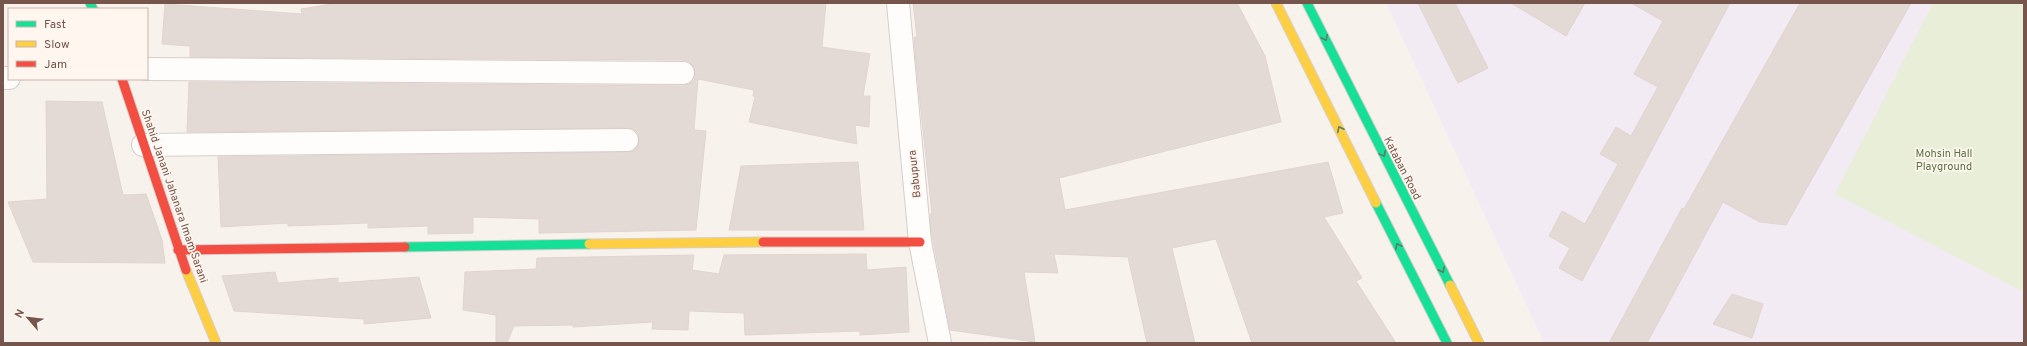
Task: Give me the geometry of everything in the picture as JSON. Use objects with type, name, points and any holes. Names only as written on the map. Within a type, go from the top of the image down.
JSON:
[{"type":"street","name":"Babupura","points":[[898,3],[920,242],[940,343]]},
{"type":"street","points":[[1276,3],[1447,343]]},
{"type":"street","name":"Kataban Road","points":[[1307,3],[1479,343]]},
{"type":"street","points":[[148,69],[683,73]]},
{"type":"street","name":"Shahid Janani Jahanara Imam Sarani","points":[[122,80],[178,250],[216,343]]},
{"type":"street","points":[[143,145],[627,140]]},
{"type":"street","points":[[178,250],[756,242],[920,242]]},
{"type":"street","points":[[1465,340],[1474,334]]},
{"type":"shaded area","points":[[1386,3],[2024,3],[2024,343],[1544,343]]},
{"type":"green space","name":"Mohsin Hall Playground","points":[[1933,3],[2024,3],[2024,292],[1835,194]]},
{"type":"building","points":[[338,3],[826,3],[822,47],[870,54],[863,96],[870,96],[869,127],[855,125],[857,144],[749,122],[755,97],[753,96],[754,90],[698,79],[694,130],[706,131],[696,230],[539,233],[539,219],[473,217],[473,233],[428,234],[428,226],[368,228],[368,223],[288,226],[288,223],[221,227],[218,157],[627,152],[633,151],[638,146],[638,133],[633,129],[627,128],[187,132],[189,82],[683,86],[694,80],[694,67],[689,62],[683,60],[190,57],[190,46],[162,44],[165,4],[302,14],[301,9]]},
{"type":"building","points":[[913,3],[1237,3],[1265,56],[1281,122],[1059,178],[1065,210],[1328,162],[1343,213],[1324,217],[1362,278],[1356,281],[1396,343],[1252,343],[1216,239],[1172,248],[1195,343],[1147,343],[1128,257],[1054,254],[1058,273],[1024,272],[1035,342],[950,330],[931,230],[930,214],[932,214],[916,64],[914,37],[917,37]]},
{"type":"building","points":[[1418,3],[1455,3],[1488,68],[1458,83]]},
{"type":"building","points":[[1511,3],[1585,3],[1566,36]]},
{"type":"building","points":[[1631,3],[1730,3],[1582,281],[1559,268],[1570,248],[1549,236],[1562,211],[1585,224],[1618,164],[1600,154],[1616,127],[1631,136],[1658,87],[1634,74],[1663,21]]},
{"type":"building","points":[[1800,3],[1911,3],[1786,225],[1760,222],[1723,202],[1647,343],[1609,343],[1682,208],[1684,209]]},
{"type":"building","points":[[46,101],[102,102],[123,195],[146,194],[162,240],[165,263],[33,262],[8,202],[47,199]]},
{"type":"building","points":[[858,162],[864,230],[729,230],[741,166]]},
{"type":"building","points":[[866,254],[867,270],[906,267],[909,332],[860,335],[860,331],[745,335],[744,313],[689,311],[688,330],[652,329],[653,322],[573,327],[573,325],[514,326],[507,343],[496,343],[496,315],[463,310],[465,272],[536,269],[537,258],[694,255],[692,270],[719,274],[724,255]]},
{"type":"building","points":[[275,272],[278,283],[338,278],[338,283],[419,277],[431,318],[364,324],[364,319],[234,311],[222,276]]},
{"type":"building","points":[[1732,294],[1763,304],[1752,338],[1713,324]]},
{"type":"traffic: fast","points":[[90,3],[92,8]]},
{"type":"traffic: fast","points":[[1307,3],[1450,285]]},
{"type":"traffic: fast","points":[[1376,203],[1447,343]]},
{"type":"traffic: fast","points":[[405,247],[589,244]]},
{"type":"traffic: slow","points":[[1276,3],[1376,203]]},
{"type":"traffic: slow","points":[[589,244],[763,242]]},
{"type":"traffic: slow","points":[[186,270],[216,343]]},
{"type":"traffic: slow","points":[[1450,285],[1479,343]]},
{"type":"traffic: jam","points":[[122,80],[186,270]]},
{"type":"traffic: jam","points":[[763,242],[920,242]]},
{"type":"traffic: jam","points":[[178,250],[405,247]]}]
